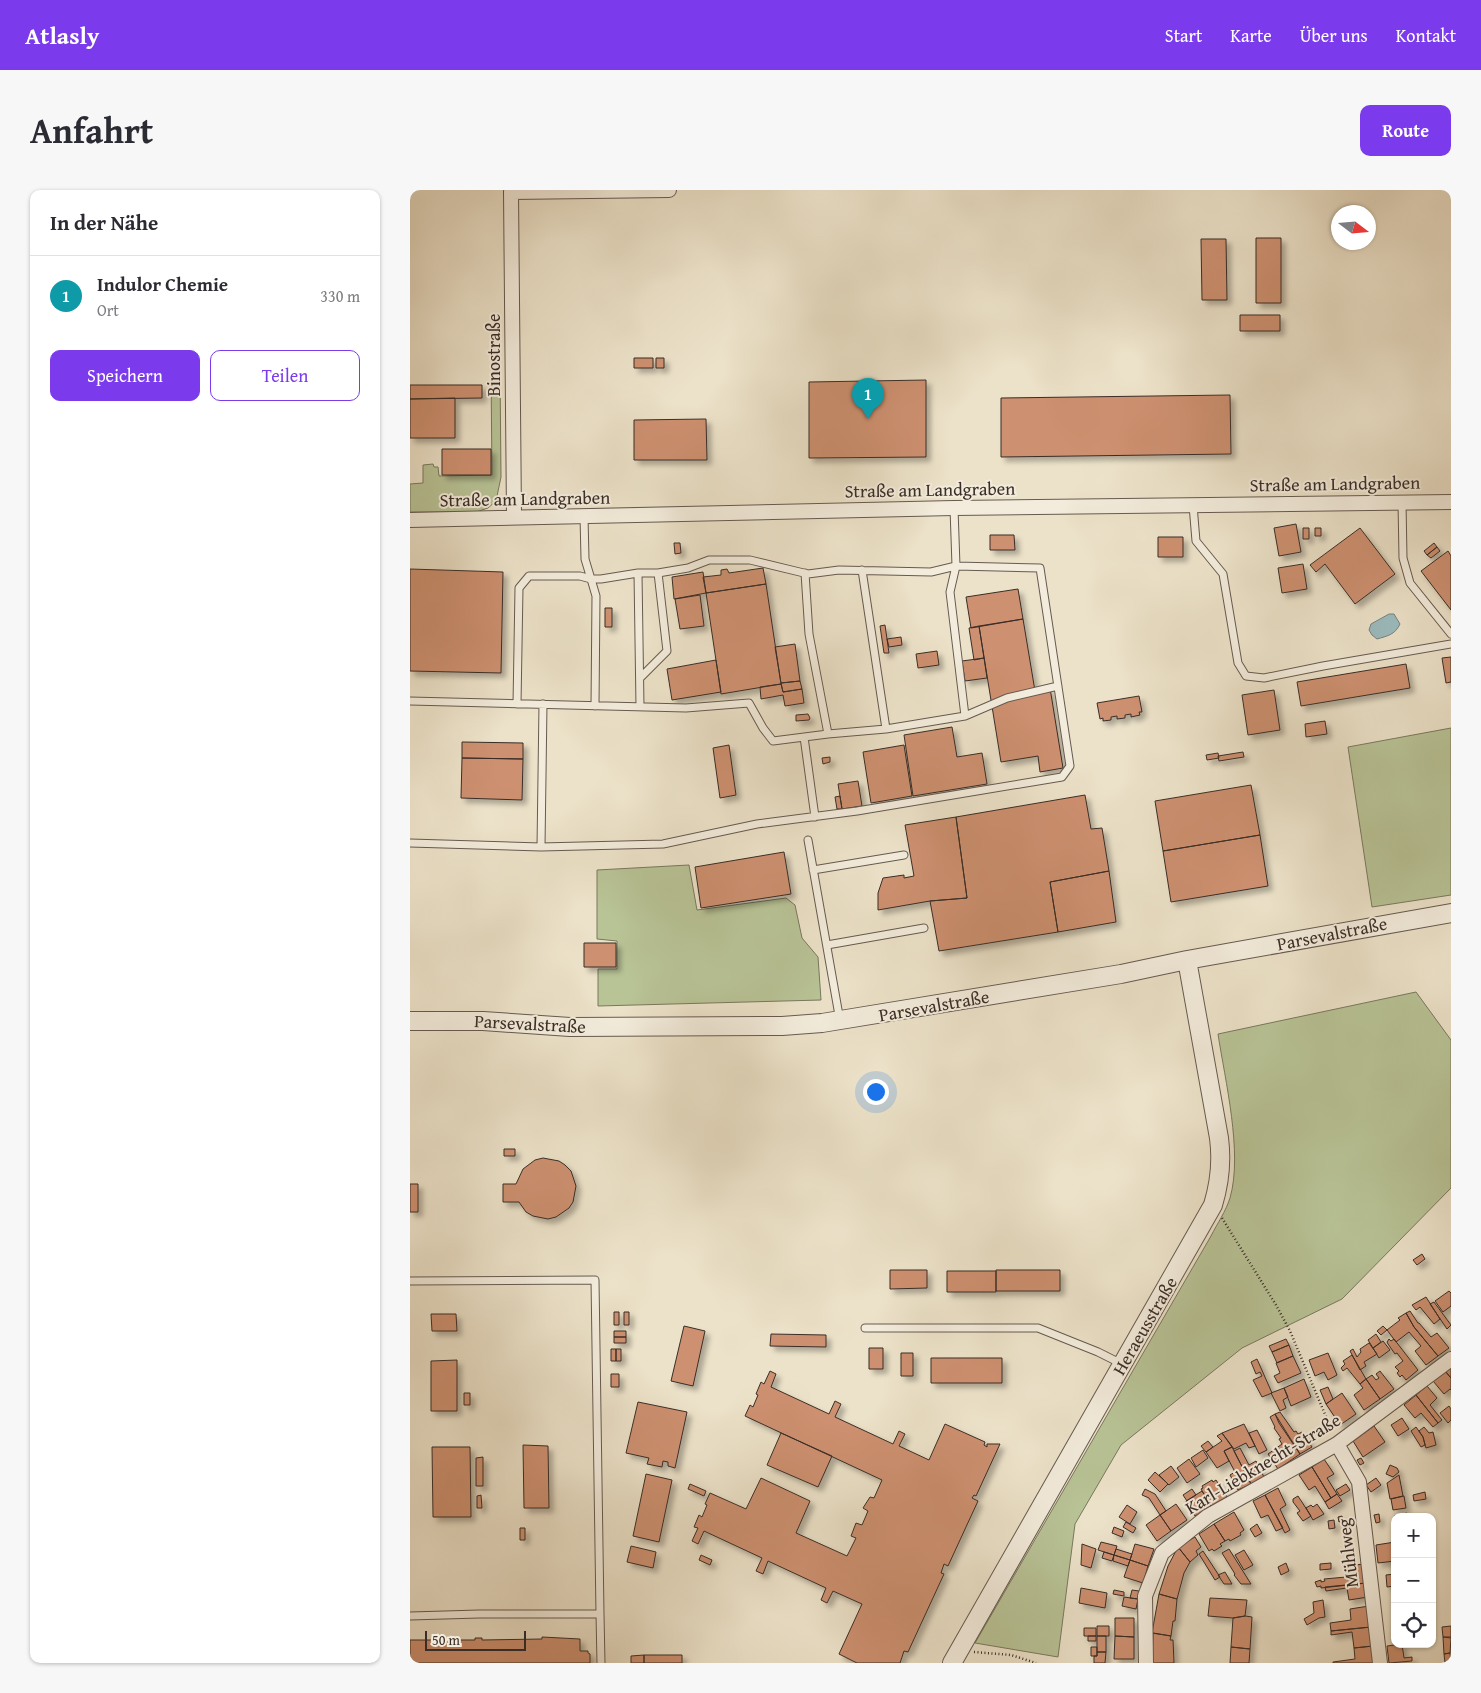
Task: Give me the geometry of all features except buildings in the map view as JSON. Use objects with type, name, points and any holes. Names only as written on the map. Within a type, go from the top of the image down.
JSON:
[{"type":"street","name":"Binostraße","points":[[514,517],[511,192],[669,190]]},
{"type":"street","name":"Straße am Landgraben","points":[[410,520],[954,508],[1451,502]]},
{"type":"street","name":"Parsevalstraße","points":[[410,1021],[483,1021],[570,1027],[782,1026],[840,1021],[1121,974],[1187,960],[1451,913]]},
{"type":"street","name":"Heraeusstraße","points":[[955,1657],[1214,1205],[1220,1180],[1221,1154],[1187,960]]},
{"type":"street","name":"Karl-Liebknecht-Straße","points":[[1146,1663],[1145,1596],[1162,1553],[1208,1516],[1337,1444],[1451,1359]]},
{"type":"street","name":"Mühlweg","points":[[1337,1444],[1359,1482],[1380,1663]]},
{"type":"lane","points":[[1402,502],[1403,558],[1410,583],[1451,634]]},
{"type":"lane","points":[[1193,505],[1196,541],[1223,574],[1238,663],[1246,676],[1264,678],[1451,644]]},
{"type":"lane","points":[[954,508],[956,566],[950,592],[965,716]]},
{"type":"lane","points":[[584,516],[585,559],[596,596],[595,706]]},
{"type":"lane","points":[[410,843],[541,847],[663,844],[758,824],[857,811],[1062,777],[1070,766],[1040,568],[956,566],[931,572],[839,570],[805,573],[750,560],[709,560],[688,568],[601,579],[580,576],[529,576],[520,588],[518,704]]},
{"type":"lane","points":[[862,570],[886,729]]},
{"type":"lane","points":[[638,573],[640,707]]},
{"type":"lane","points":[[640,678],[668,651],[658,573]]},
{"type":"lane","points":[[805,573],[808,634],[828,734]]},
{"type":"lane","points":[[410,701],[686,708],[749,703],[773,742],[828,734],[886,729],[965,716],[1007,698],[1058,686]]},
{"type":"lane","points":[[541,847],[543,704]]},
{"type":"lane","points":[[804,737],[815,817]]},
{"type":"lane","points":[[808,840],[840,1021]]},
{"type":"lane","points":[[813,870],[904,855]]},
{"type":"lane","points":[[827,945],[924,928]]},
{"type":"lane","points":[[410,1281],[595,1280],[601,1663]]},
{"type":"lane","points":[[865,1328],[1038,1328],[1098,1352],[1123,1365]]},
{"type":"lane","points":[[410,1616],[600,1614]]},
{"type":"path","points":[[1214,1205],[1290,1331],[1337,1444]]},
{"type":"path","points":[[955,1657],[1011,1655],[1036,1663]]},
{"type":"green space","points":[[491,372],[500,373],[501,477],[496,501],[488,508],[476,512],[410,512],[410,484],[423,483],[423,465],[433,464],[434,467],[438,467],[439,476],[492,475]]},
{"type":"green space","points":[[1451,728],[1451,895],[1372,907],[1348,747]]},
{"type":"green space","points":[[689,865],[697,910],[786,898],[795,905],[802,938],[818,957],[821,1000],[598,1006],[598,969],[617,969],[617,941],[597,939],[597,870]]},
{"type":"green space","points":[[1416,992],[1451,1040],[1451,1188],[1342,1299],[1242,1348],[1121,1445],[1075,1524],[1058,1657],[975,1643],[1211,1236],[1230,1198],[1234,1180],[1234,1138],[1218,1034]]},
{"type":"water","points":[[1389,614],[1394,614],[1400,624],[1393,633],[1377,639],[1369,630],[1371,624]]},
{"type":"place","name":"Indulor Chemie","points":[[868,419]]}]
